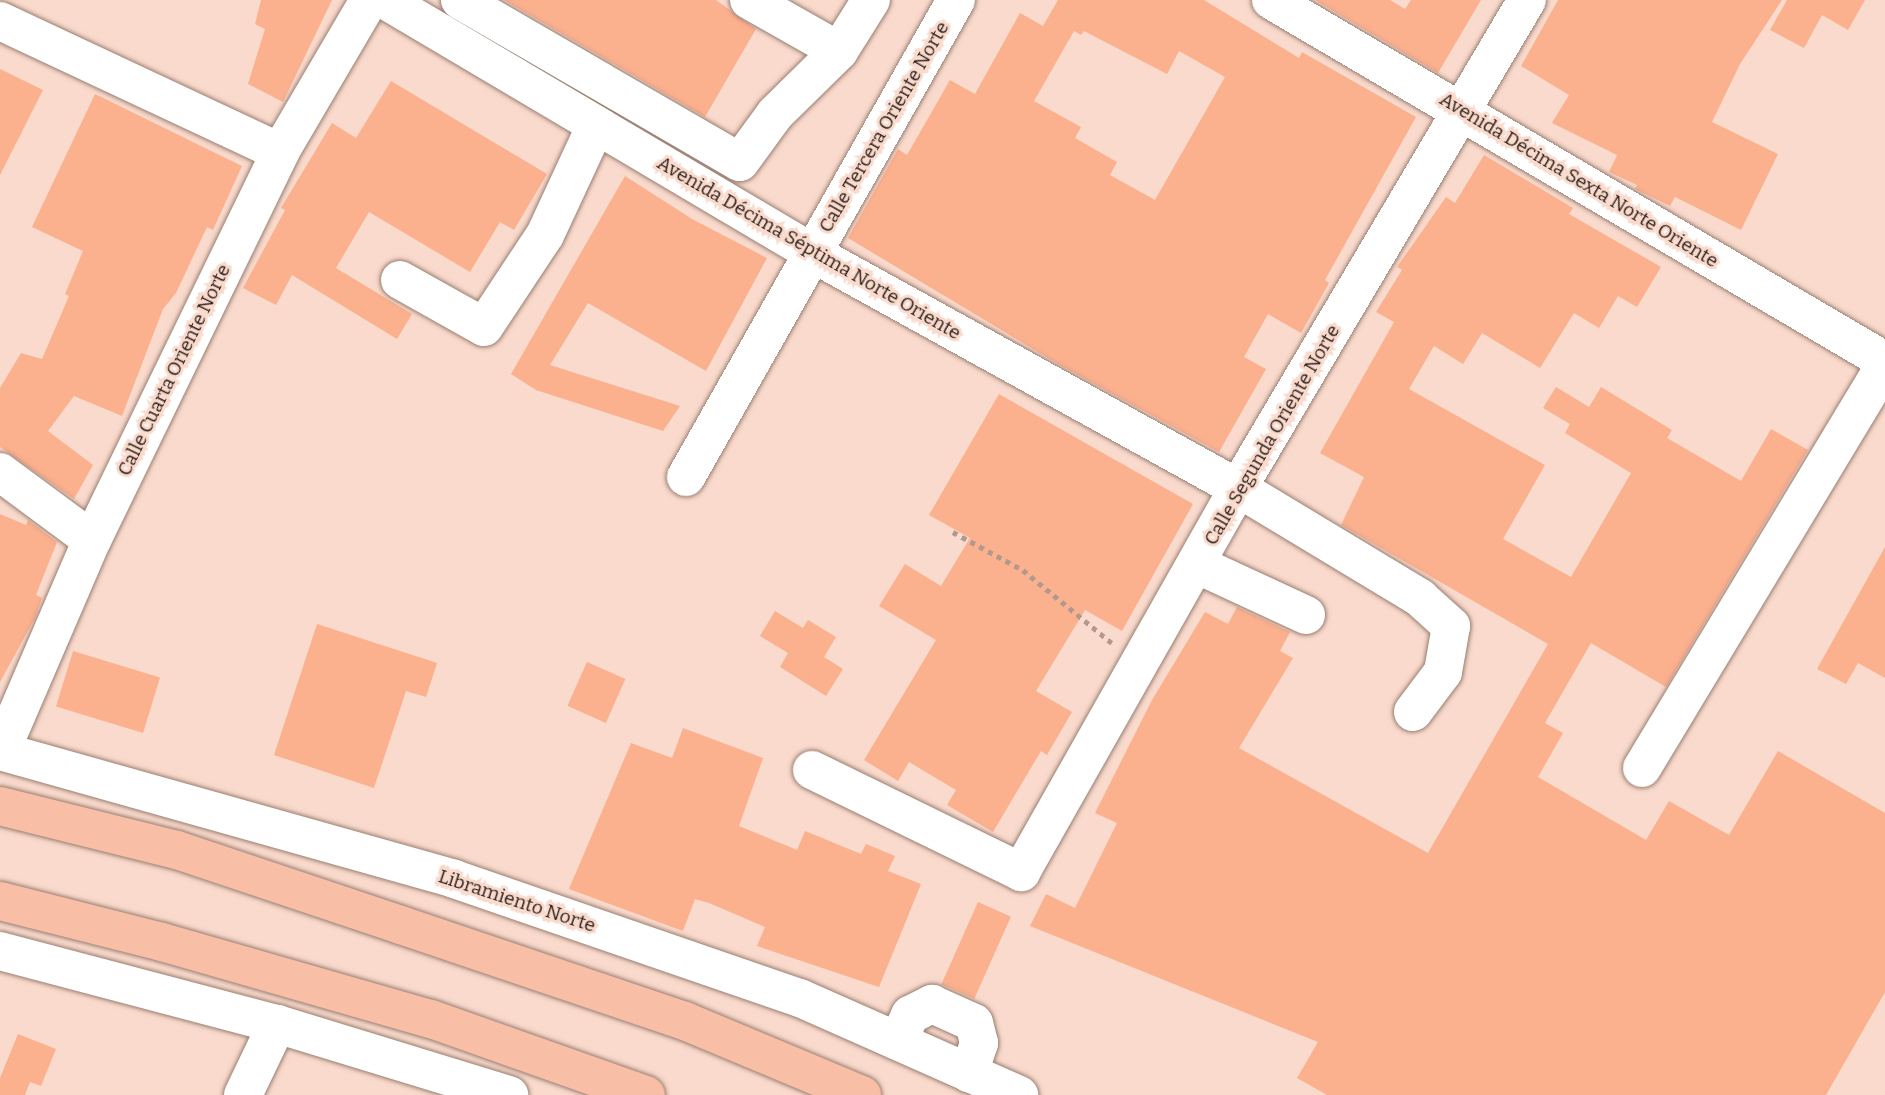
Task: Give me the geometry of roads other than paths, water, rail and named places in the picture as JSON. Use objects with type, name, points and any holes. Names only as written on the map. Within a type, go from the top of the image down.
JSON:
[{"type":"highway","points":[[0,806],[177,850],[401,925],[685,1021],[862,1095]]},
{"type":"highway","points":[[0,901],[162,942],[431,1018],[646,1095]]},
{"type":"street","name":"Calle Cuarta Oriente Norte","points":[[1,751],[92,540],[280,152],[369,0]]},
{"type":"street","name":"Avenida Décima Séptima Norte Oriente","points":[[385,0],[812,253],[1238,488],[1420,598],[1451,626],[1443,672],[1413,712]]},
{"type":"street","points":[[460,0],[740,162],[775,114],[839,51],[871,0]]},
{"type":"street","points":[[749,0],[839,51]]},
{"type":"street","name":"Calle Tercera Oriente Norte","points":[[686,477],[956,0]]},
{"type":"street","name":"Avenida Décima Sexta Norte Oriente","points":[[1271,0],[1885,363]]},
{"type":"street","name":"Calle Segunda Oriente Norte","points":[[812,770],[1021,872],[1198,565],[1238,488],[1527,0]]},
{"type":"street","points":[[0,21],[280,152]]},
{"type":"street","points":[[400,280],[484,327],[545,235],[596,125]]},
{"type":"street","points":[[1642,768],[1885,363]]},
{"type":"street","points":[[0,472],[92,540]]},
{"type":"street","points":[[1198,565],[1306,615]]},
{"type":"street","name":"Libramiento Norte","points":[[1,751],[454,879],[800,998],[1019,1095]]},
{"type":"street","points":[[0,951],[277,1024],[509,1095]]},
{"type":"street","points":[[243,1095],[277,1024]]}]
